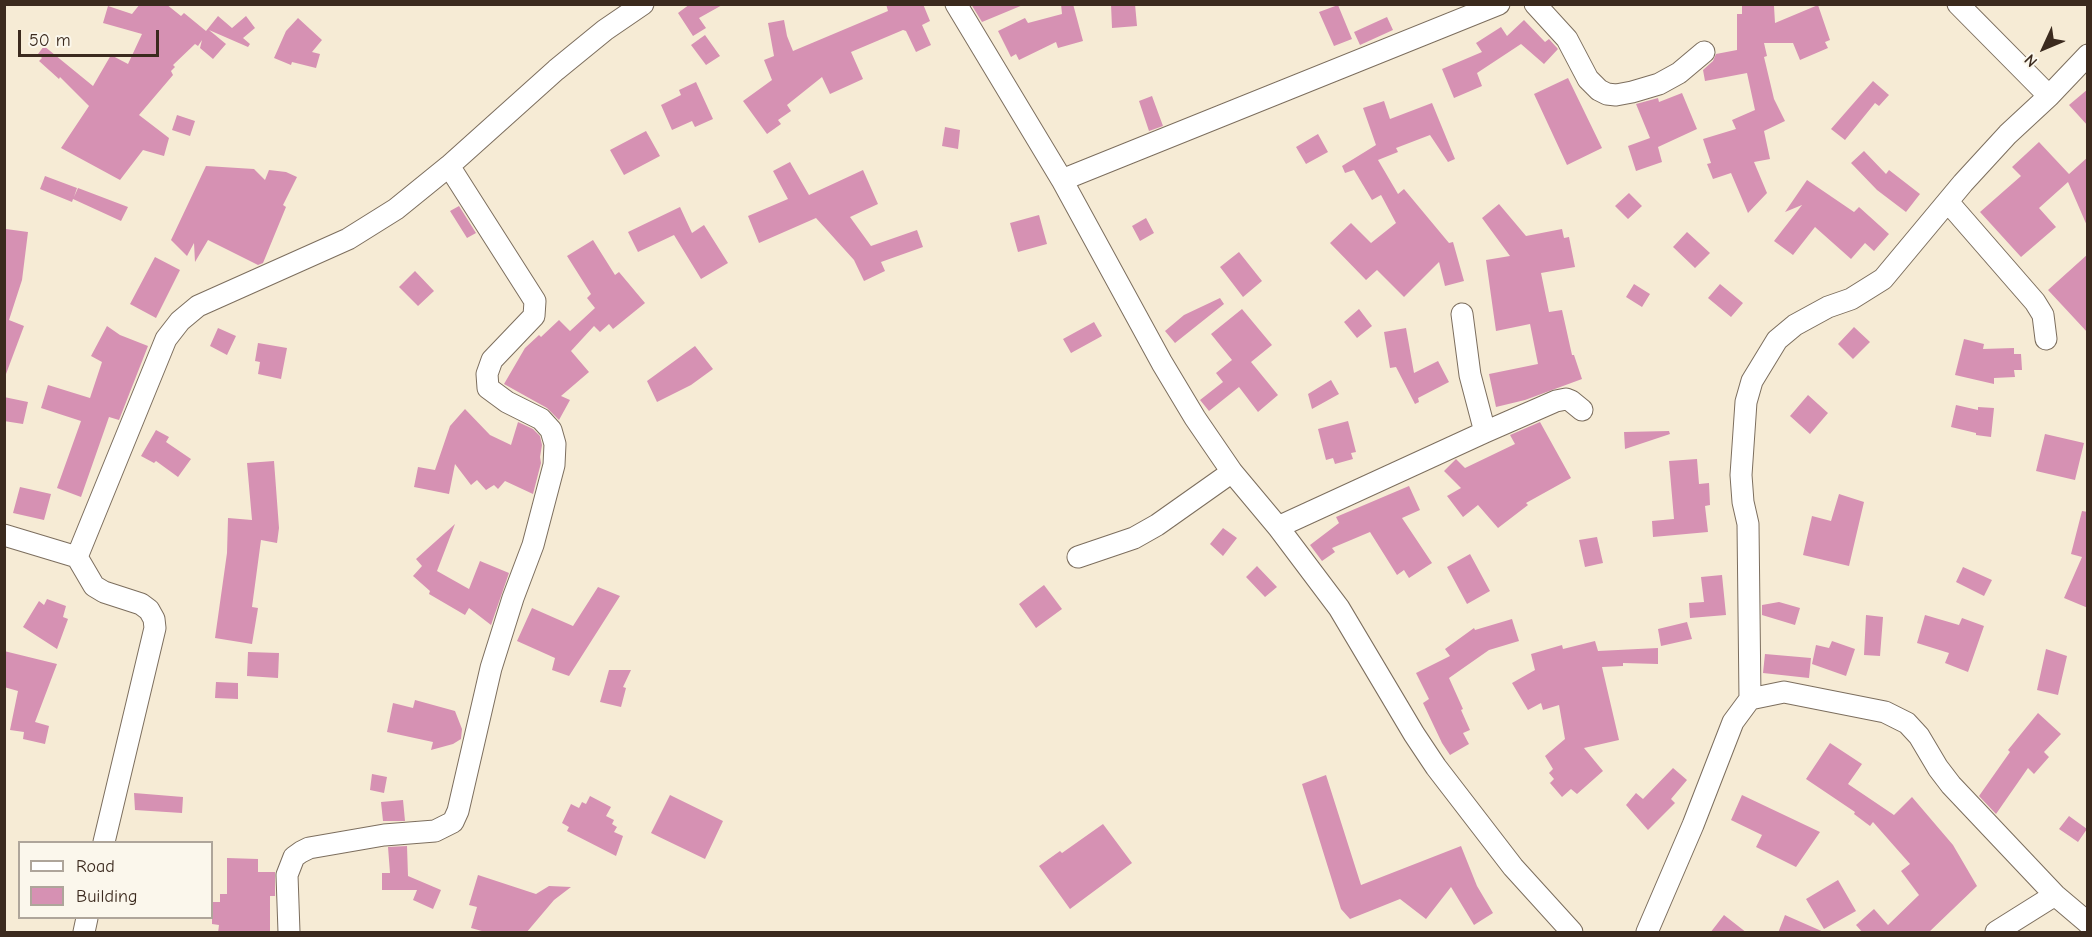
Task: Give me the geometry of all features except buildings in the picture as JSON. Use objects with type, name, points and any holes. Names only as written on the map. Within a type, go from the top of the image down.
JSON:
[{"type":"street","points":[[77,556],[166,339],[180,321],[198,306],[302,261],[357,234],[396,209],[449,166],[556,70],[605,30],[643,4]]},
{"type":"street","points":[[956,4],[1062,180],[1162,363],[1195,418],[1232,472],[1278,527],[1339,608],[1436,767],[1513,867],[1572,933]]},
{"type":"street","points":[[1062,180],[1499,4]]},
{"type":"street","points":[[1535,4],[1567,39],[1588,79],[1599,90],[1607,94],[1632,92],[1659,84],[1679,73],[1704,52]]},
{"type":"street","points":[[1958,4],[2049,96]]},
{"type":"street","points":[[1647,933],[1693,825],[1733,722],[1750,699],[1748,524],[1743,502],[1741,475],[1746,402],[1752,381],[1777,340],[1810,316],[1851,299],[1883,279],[1963,183],[2008,134],[2088,55]]},
{"type":"street","points":[[289,933],[287,875],[294,857],[301,852],[309,848],[384,835],[435,831],[453,822],[458,811],[490,668],[533,545],[554,465],[555,444],[551,430],[541,419],[507,402],[488,388],[487,374],[492,360],[534,316],[535,301],[449,166]]},
{"type":"street","points":[[1948,202],[2035,302],[2043,315],[2046,339]]},
{"type":"street","points":[[1462,314],[1470,375],[1485,432]]},
{"type":"street","points":[[1278,527],[1485,432],[1562,400],[1571,401],[1582,410]]},
{"type":"street","points":[[1078,557],[1134,538],[1157,525],[1232,472]]},
{"type":"street","points":[[4,535],[77,556],[94,586],[104,592],[141,604],[149,610],[154,619],[155,628],[104,841]]},
{"type":"street","points":[[1750,699],[1784,692],[1885,712],[1899,718],[1913,728],[1951,785],[2055,895],[2088,923]]},
{"type":"street","points":[[1996,933],[2055,895]]}]
